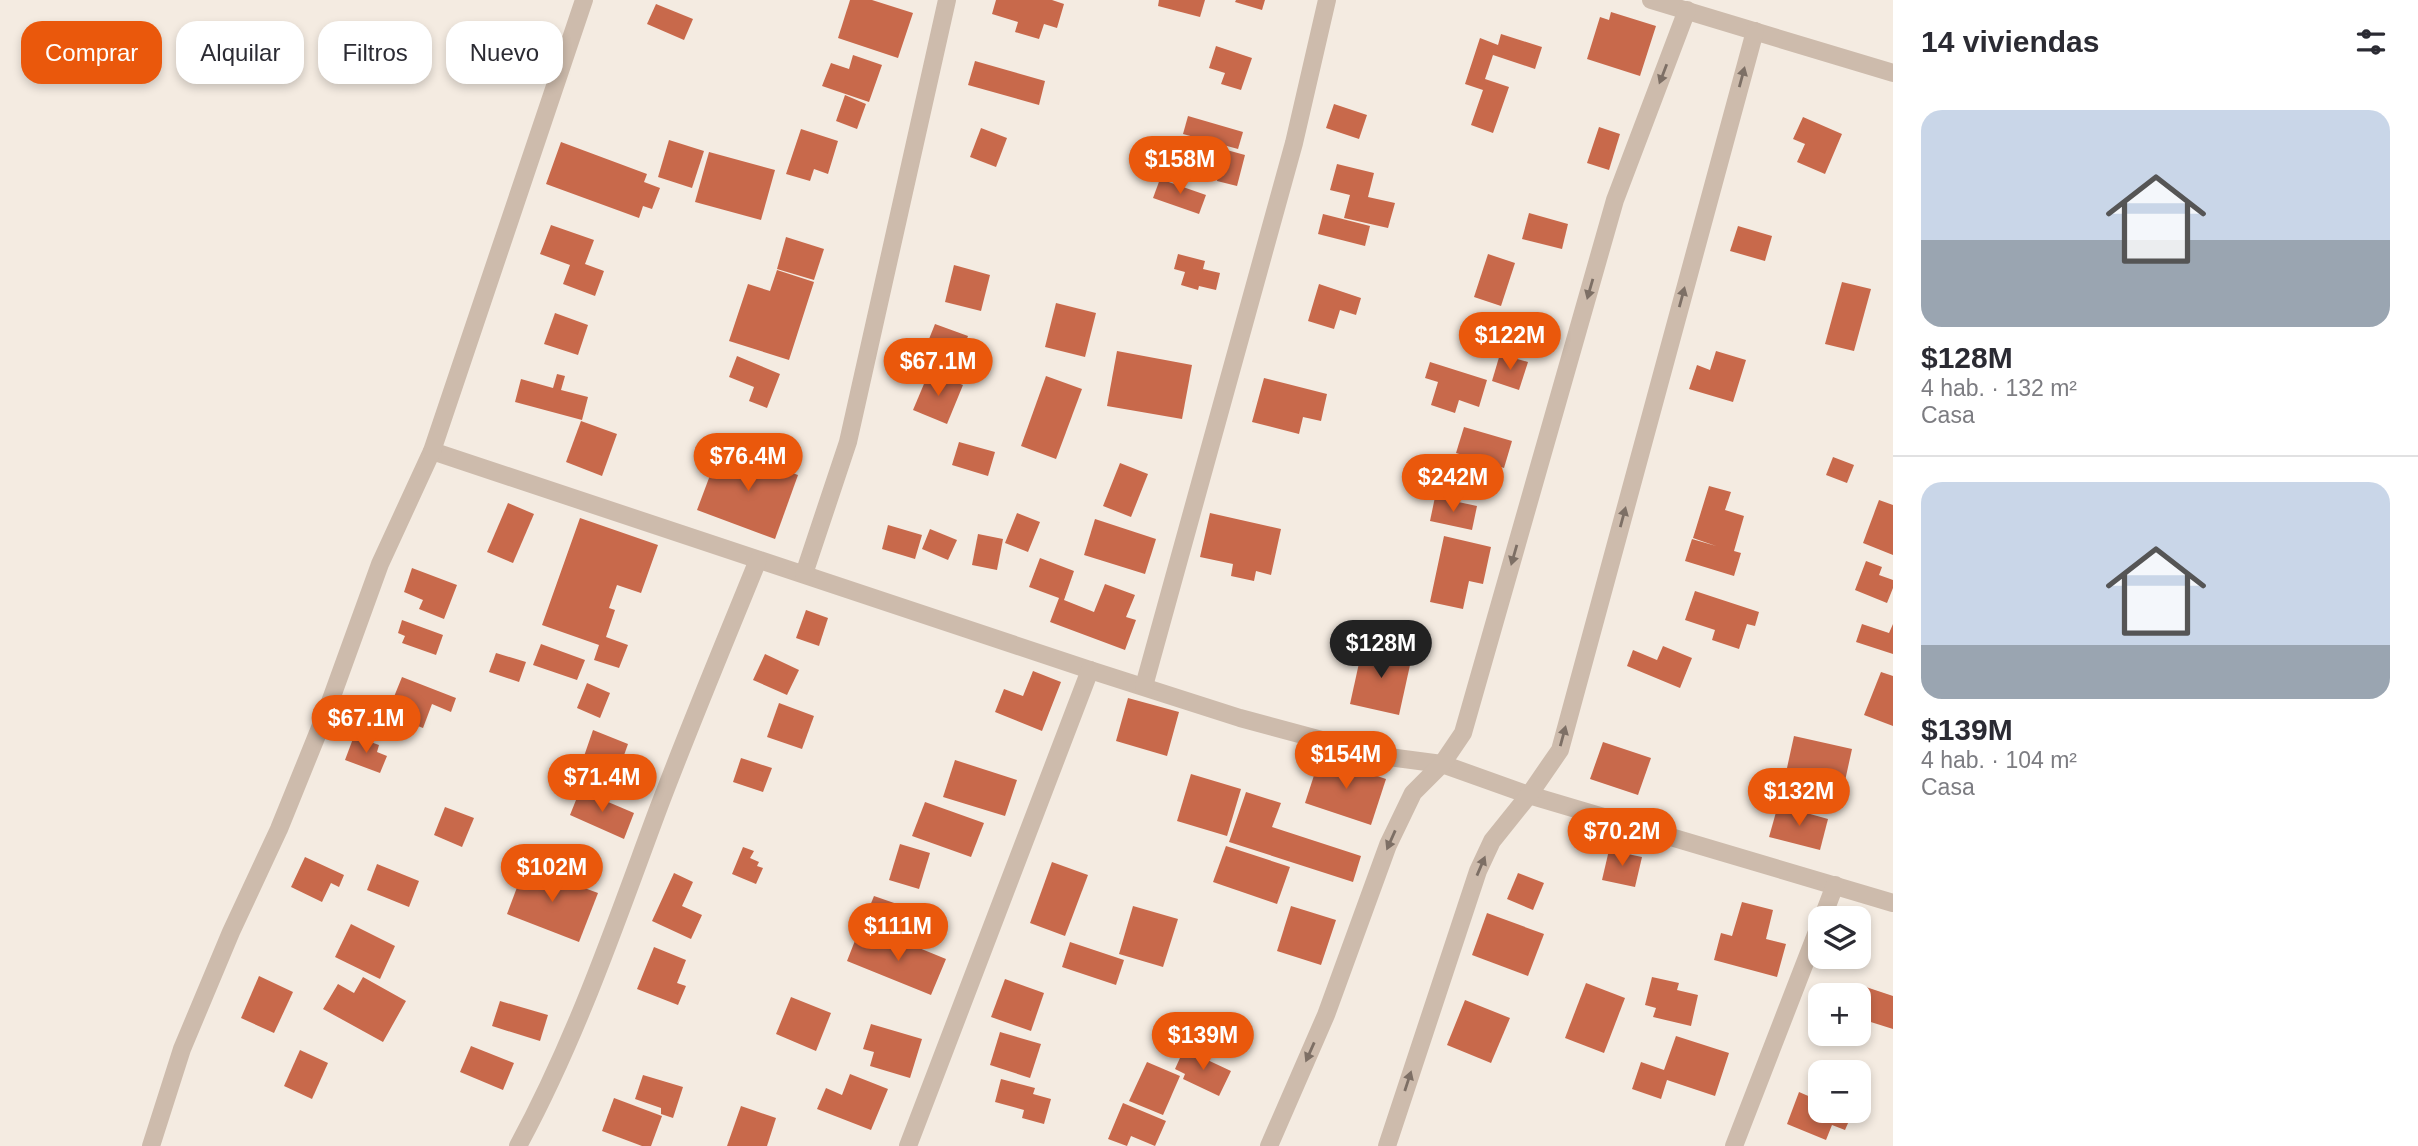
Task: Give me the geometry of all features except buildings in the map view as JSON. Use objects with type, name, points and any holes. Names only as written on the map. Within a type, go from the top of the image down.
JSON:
[{"type":"street","points":[[151,1146],[182,1049],[231,932],[279,829],[327,713],[380,564],[432,451],[584,0]]},
{"type":"street","points":[[804,574],[848,442],[947,0]]},
{"type":"street","points":[[1144,687],[1294,143],[1327,0]]},
{"type":"street","points":[[1651,0],[1893,73]]},
{"type":"street","points":[[1269,1146],[1326,1015],[1388,845],[1413,793],[1442,764],[1463,733],[1615,200],[1687,10]]},
{"type":"street","points":[[1387,1146],[1478,871],[1492,841],[1560,750],[1755,31]]},
{"type":"street","points":[[432,451],[1240,718],[1381,756],[1442,764],[1529,794],[1893,903]]},
{"type":"street","points":[[518,1146],[537,1111],[585,1005],[682,745],[758,560]]},
{"type":"street","points":[[908,1146],[1090,670]]},
{"type":"street","points":[[1827,906],[1835,885]]},
{"type":"street","points":[[1734,1146],[1808,955]]}]
